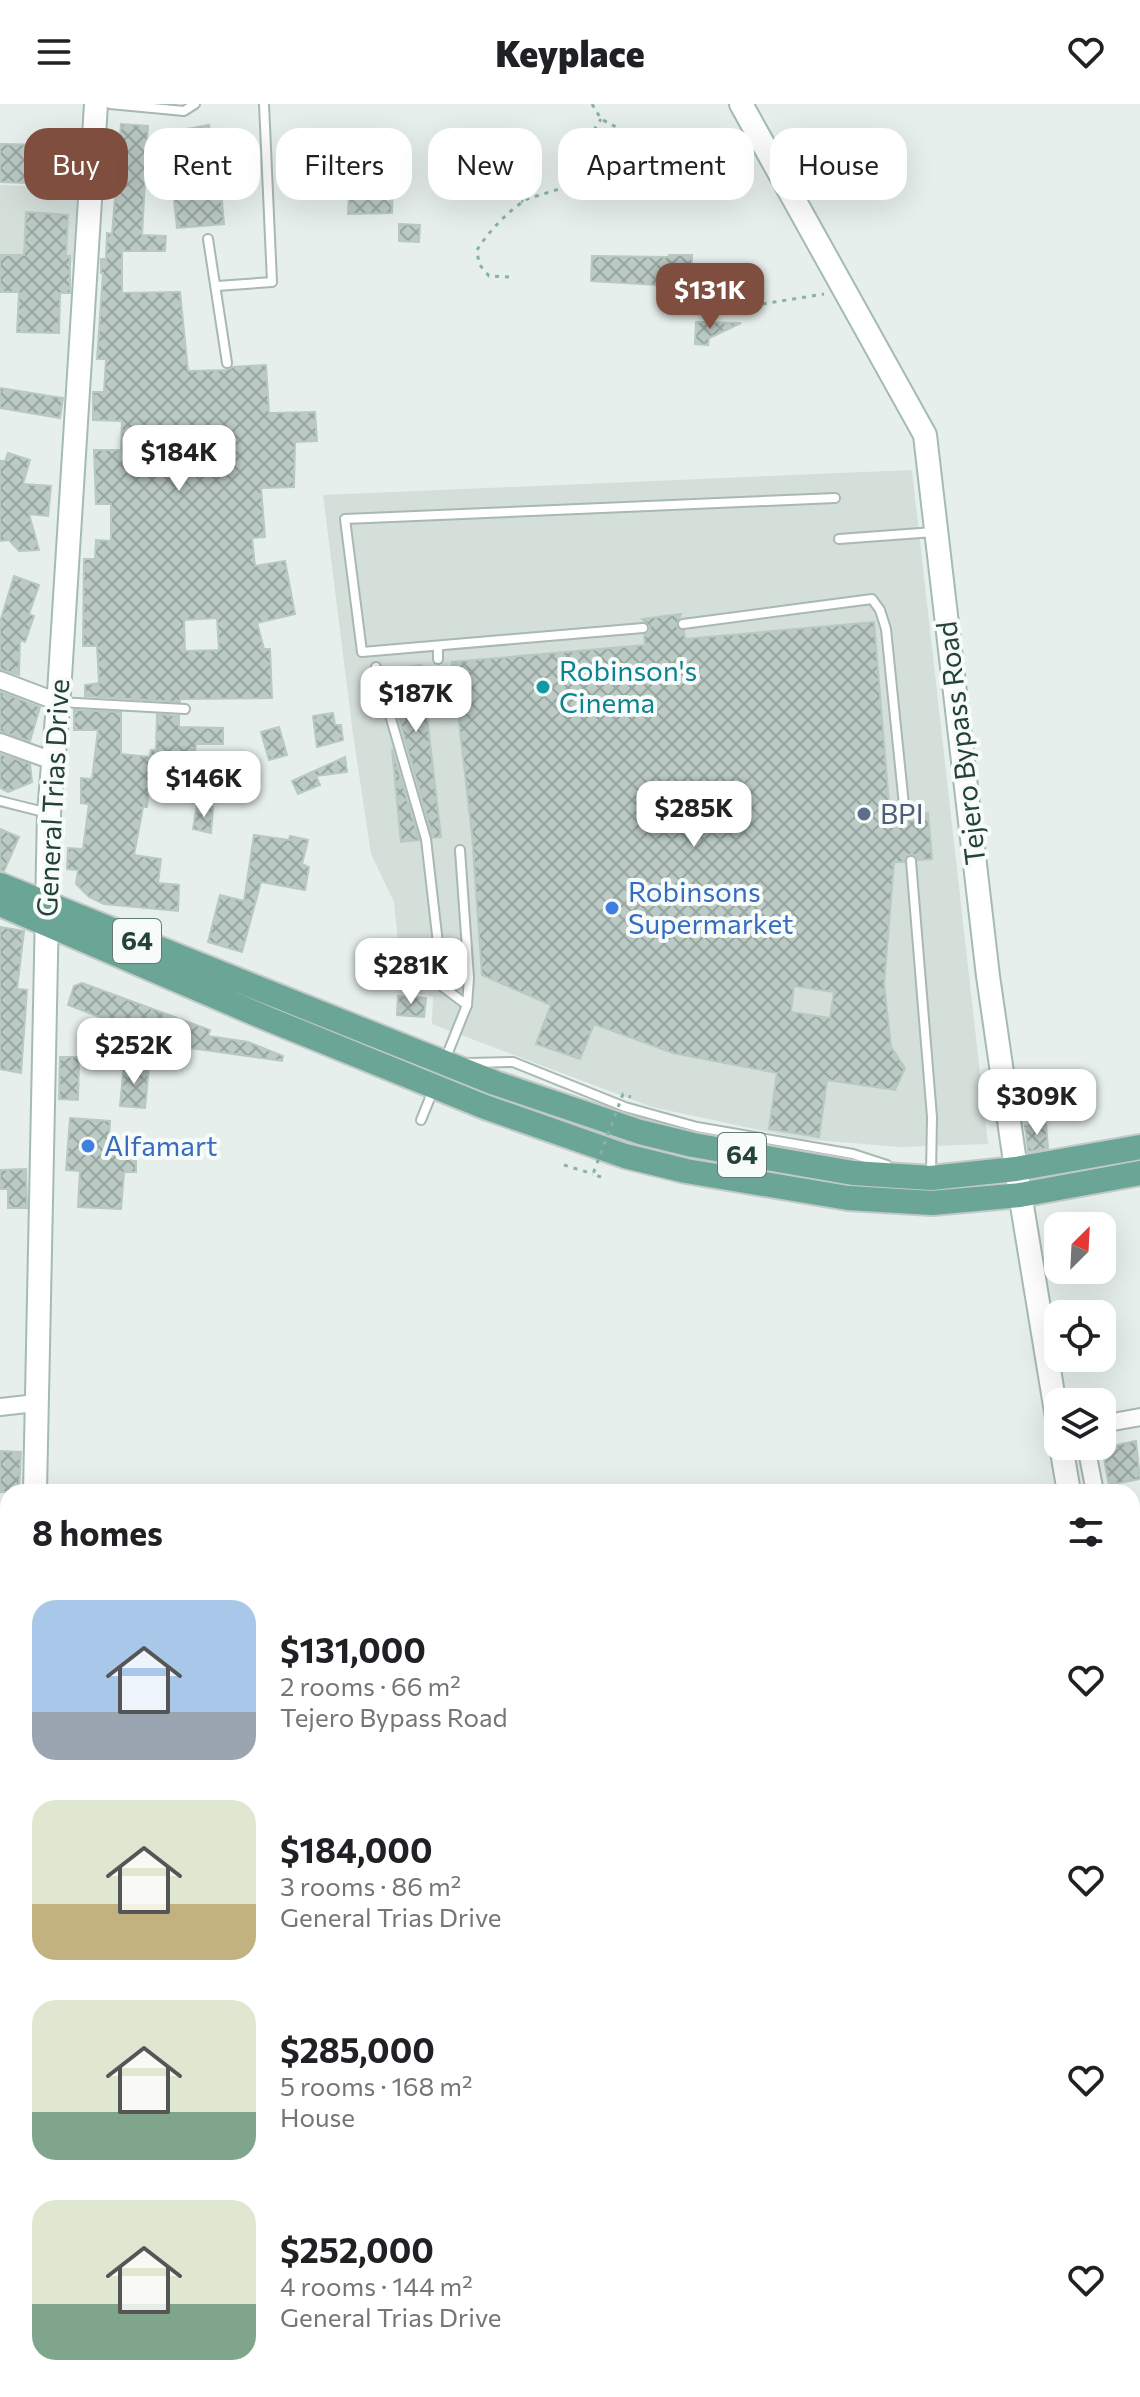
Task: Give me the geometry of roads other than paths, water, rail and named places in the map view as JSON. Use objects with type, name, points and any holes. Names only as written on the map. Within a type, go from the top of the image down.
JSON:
[{"type":"main road","name":"64","points":[[0,885],[46,914],[434,1087],[625,1156],[710,1176],[809,1193],[890,1202],[932,1203],[1020,1195],[1140,1173]]},
{"type":"main road","name":"64","points":[[0,904],[46,914],[558,1106],[693,1145],[828,1169],[931,1178],[1016,1169],[1140,1147]]},
{"type":"street","name":"General Trias Drive","points":[[35,1484],[49,813],[96,104]]},
{"type":"street","name":"Tejero Bypass Road","points":[[745,112],[925,435],[986,960],[1052,1388]]},
{"type":"street","points":[[0,680],[58,702]]},
{"type":"street","points":[[0,742],[53,761]]},
{"type":"street","points":[[0,1407],[36,1403]]},
{"type":"street","points":[[1116,1421],[1140,1417]]},
{"type":"street","points":[[1063,1460],[1068,1484]]},
{"type":"street","points":[[1089,1460],[1093,1484]]},
{"type":"lane","points":[[110,104],[184,111],[194,104]]},
{"type":"lane","points":[[217,286],[272,282],[264,104]]},
{"type":"lane","points":[[208,239],[227,363]]},
{"type":"lane","points":[[643,628],[362,652],[345,519],[835,498]]},
{"type":"lane","points":[[839,539],[936,532]]},
{"type":"lane","points":[[683,624],[872,599],[880,610],[886,629],[905,815]]},
{"type":"lane","points":[[438,646],[438,659]]},
{"type":"lane","points":[[376,667],[426,839],[443,987],[467,1005]]},
{"type":"lane","points":[[58,702],[185,709]]},
{"type":"lane","points":[[0,801],[49,813]]},
{"type":"lane","points":[[421,1120],[467,1005],[469,978],[460,850]]},
{"type":"lane","points":[[911,861],[932,1117],[931,1178]]},
{"type":"place","name":"Robinson's Cinema","points":[[543,687]]},
{"type":"place","name":"BPI","points":[[864,814]]},
{"type":"place","name":"Robinsons Supermarket","points":[[612,908]]},
{"type":"place","name":"Alfamart","points":[[88,1146]]}]
